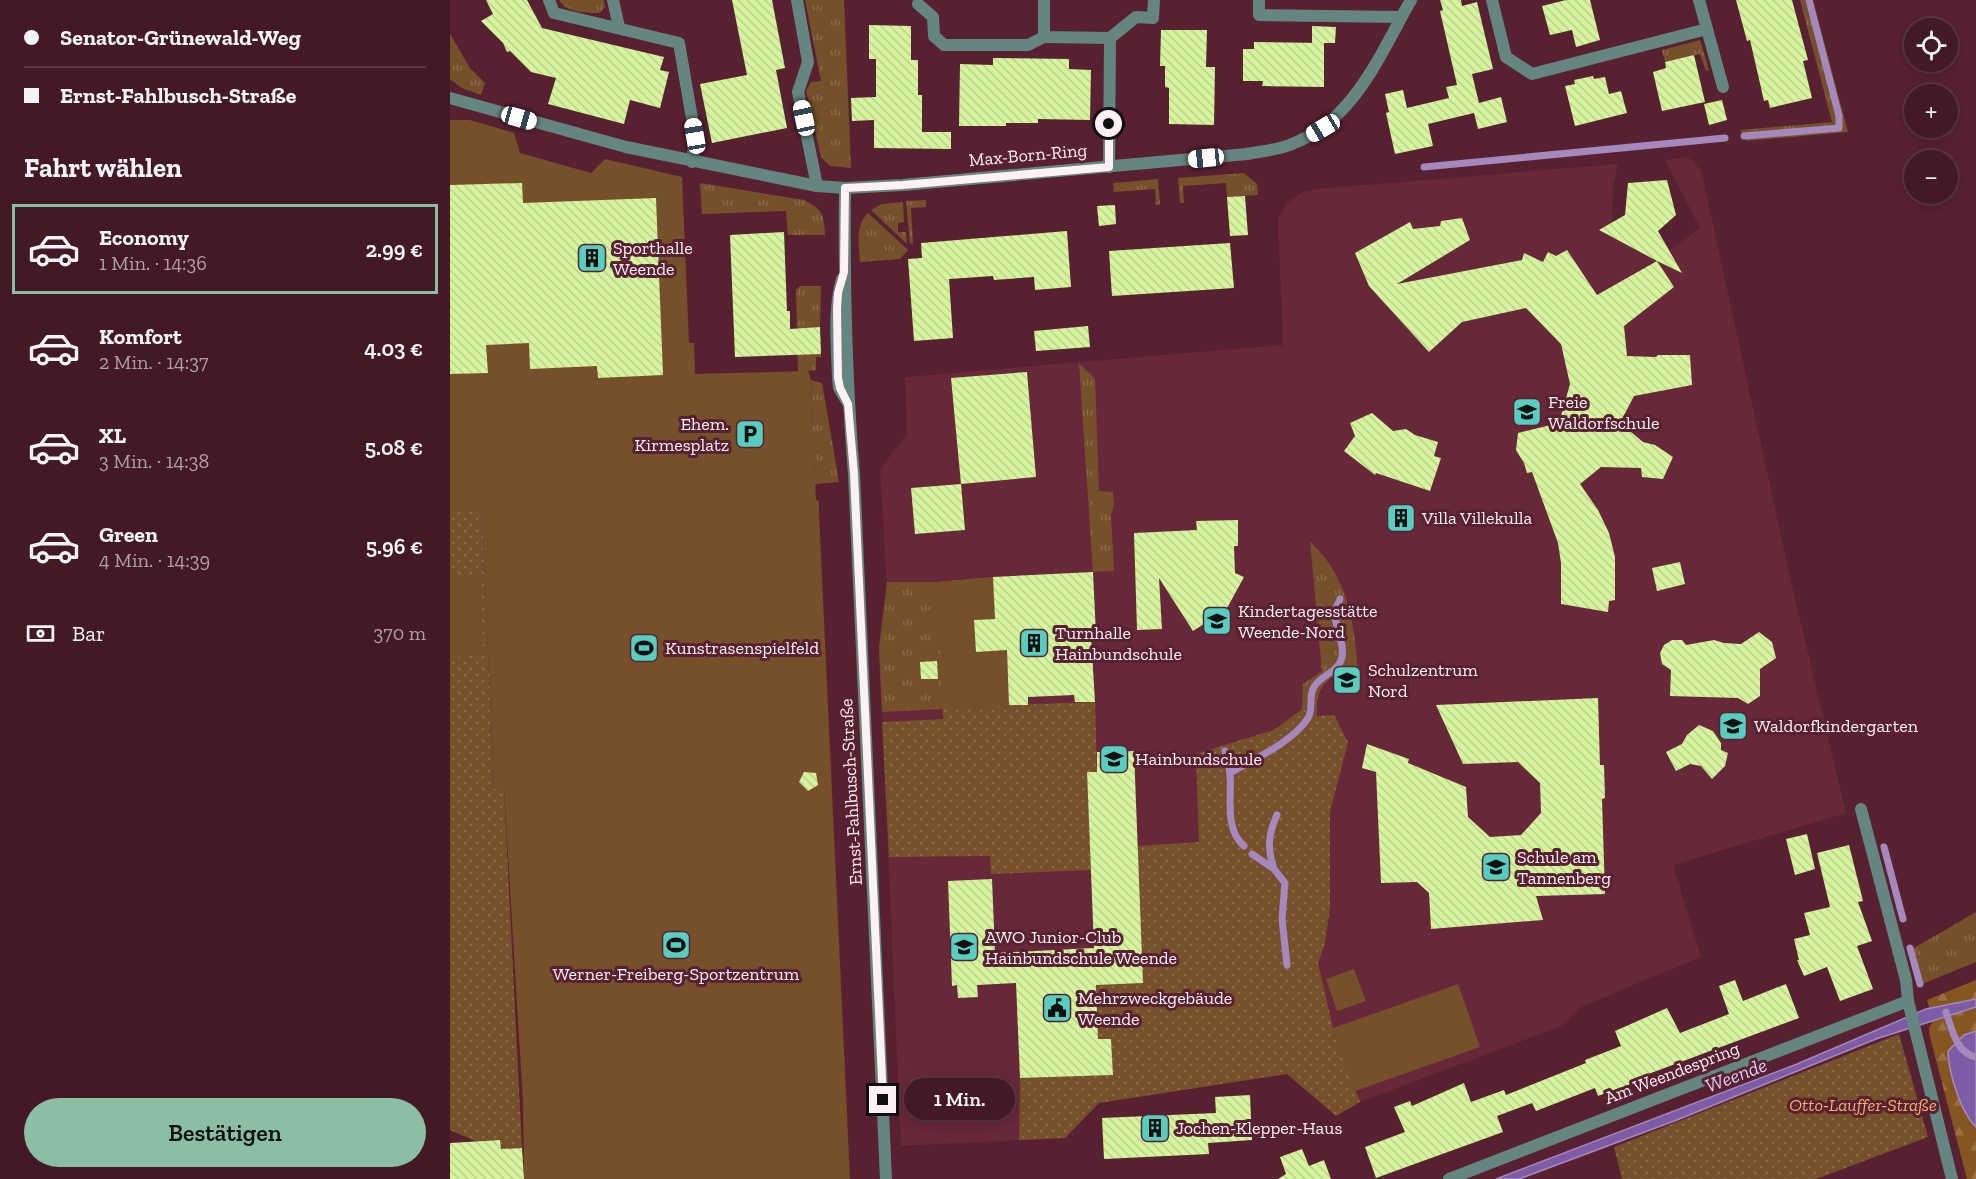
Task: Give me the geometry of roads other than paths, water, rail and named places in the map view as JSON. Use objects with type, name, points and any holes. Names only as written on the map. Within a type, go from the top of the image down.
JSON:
[{"type":"street","points":[[549,0],[554,13],[679,43],[695,136],[692,162]]},
{"type":"street","points":[[613,0],[619,27]]},
{"type":"street","points":[[797,0],[808,62],[798,92],[817,186]]},
{"type":"street","points":[[1044,0],[1044,37]]},
{"type":"street","points":[[918,4],[933,17],[934,36],[944,45],[1028,45],[1044,37],[1110,38],[1136,17],[1153,18],[1154,0]]},
{"type":"street","points":[[1259,0],[1259,15],[1401,17]]},
{"type":"street","name":"Max-Born-Ring","points":[[450,98],[594,138],[692,162],[817,186],[845,188],[903,185],[1247,154],[1283,147],[1308,137],[1323,128],[1348,105],[1360,90],[1411,0]]},
{"type":"street","points":[[1492,0],[1506,57],[1532,74],[1707,29]]},
{"type":"street","points":[[1699,0],[1724,87]]},
{"type":"street","points":[[1109,167],[1110,38]]},
{"type":"street","name":"Ernst-Fahlbusch-Straße","points":[[845,188],[844,272],[848,404],[854,474],[886,1179]]},
{"type":"street","points":[[1861,809],[1906,980],[1909,1004],[1952,1179]]},
{"type":"street","name":"Am Weendespring","points":[[1449,1179],[1909,1004]]},
{"type":"waterway","points":[[1744,136],[1839,128],[1839,116],[1809,0]]},
{"type":"waterway","points":[[1424,167],[1725,138]]},
{"type":"waterway","points":[[1230,773],[1283,742],[1308,718],[1314,687],[1334,670],[1342,657],[1343,651],[1335,618],[1335,610],[1340,599]]},
{"type":"waterway","points":[[1225,751],[1230,774],[1231,822],[1238,839],[1244,846]]},
{"type":"waterway","points":[[1274,869],[1270,855],[1270,842],[1277,815]]},
{"type":"waterway","points":[[1884,847],[1903,919]]},
{"type":"waterway","points":[[1252,854],[1274,869],[1285,883],[1282,919],[1287,965]]},
{"type":"waterway","points":[[1910,948],[1920,984]]},
{"type":"waterway","points":[[1946,1012],[1959,1045],[1969,1055],[1976,1057]]},
{"type":"place","name":"Sporthalle Weende","points":[[592,258]]},
{"type":"place","name":"Freie Waldorfschule","points":[[1527,412]]},
{"type":"place","name":"Ehem. Kirmesplatz","points":[[750,434]]},
{"type":"place","name":"Villa Villekulla","points":[[1401,518]]},
{"type":"place","name":"Kindertagesstätte Weende-Nord","points":[[1217,621]]},
{"type":"place","name":"Turnhalle Hainbundschule","points":[[1034,643]]},
{"type":"place","name":"Kunstrasenspielfeld","points":[[644,648]]},
{"type":"place","name":"Schulzentrum Nord","points":[[1347,680]]},
{"type":"place","name":"Waldorfkindergarten","points":[[1733,726]]},
{"type":"place","name":"Hainbundschule","points":[[1114,759]]},
{"type":"place","name":"Schule am Tannenberg","points":[[1496,867]]},
{"type":"place","name":"Werner-Freiberg-Sportzentrum","points":[[676,945]]},
{"type":"place","name":"AWO Junior-Club Hainbundschule Weende","points":[[964,947]]},
{"type":"place","name":"Mehrzweckgebäude Weende","points":[[1057,1008]]},
{"type":"place","name":"Jochen-Klepper-Haus","points":[[1155,1128]]},
{"type":"water label","name":"Weende","points":[[1736,1075]]},
{"type":"park label","name":"Otto-Lauffer-Straße","points":[[1863,1105]]}]
